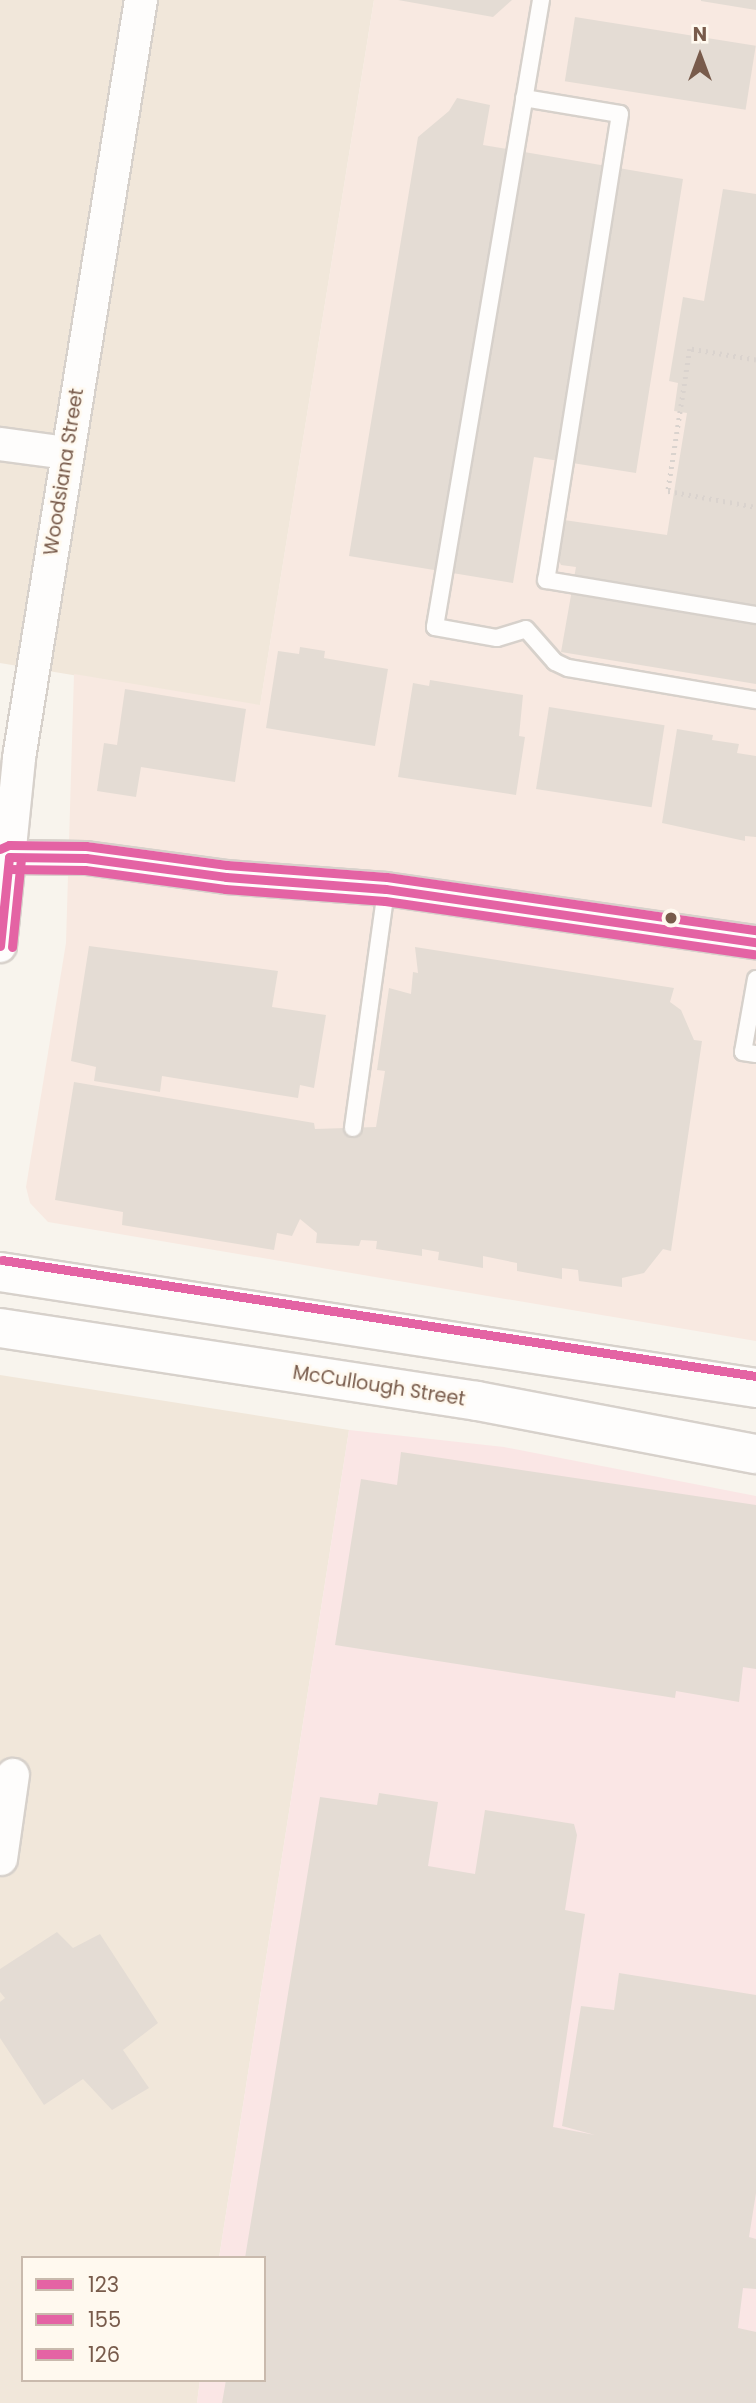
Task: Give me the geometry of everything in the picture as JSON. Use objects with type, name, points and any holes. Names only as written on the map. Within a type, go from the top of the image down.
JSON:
[{"type":"main road","points":[[0,1272],[756,1388]]},
{"type":"main road","name":"McCullough Street","points":[[0,1328],[488,1403],[756,1454]]},
{"type":"street","name":"Woodsiana Street","points":[[0,946],[19,758],[141,0]]},
{"type":"street","points":[[0,444],[67,453]]},
{"type":"street","points":[[9,857],[86,858],[226,877],[386,889],[756,942]]},
{"type":"street","points":[[1,1859],[4,1814],[13,1775]]},
{"type":"lane","points":[[541,0],[435,627],[497,638],[526,629],[555,662],[568,668],[756,700]]},
{"type":"lane","points":[[524,98],[620,114],[546,580],[756,615]]},
{"type":"lane","points":[[353,1128],[386,889]]},
{"type":"lane","points":[[756,979],[743,1052],[756,1054]]},
{"type":"path","points":[[756,360],[690,349],[668,491],[756,507]]},
{"type":"shaded area","points":[[0,0],[374,0],[260,706],[0,663]]},
{"type":"shaded area","points":[[374,0],[756,0],[756,1341],[48,1222],[30,1203],[26,1187],[66,943],[74,674],[260,705]]},
{"type":"shaded area","points":[[0,1375],[349,1430],[219,2256],[21,2256],[21,2382],[200,2382],[197,2403],[0,2403]]},
{"type":"shaded area","points":[[349,1430],[504,1447],[756,1496],[756,2403],[197,2403],[200,2382],[266,2382],[266,2256],[219,2256]]},
{"type":"building","points":[[398,0],[512,0],[493,17]]},
{"type":"building","points":[[701,0],[756,0],[756,10],[701,1]]},
{"type":"building","points":[[575,17],[756,46],[746,110],[565,81]]},
{"type":"building","points":[[457,98],[490,105],[483,145],[683,179],[636,473],[534,457],[513,583],[349,556],[418,137],[449,111]]},
{"type":"building","points":[[723,189],[756,194],[756,684],[561,652],[576,567],[561,565],[557,557],[564,520],[667,535],[687,413],[674,411],[678,383],[669,381],[683,297],[704,301]]},
{"type":"building","points":[[300,647],[325,651],[324,658],[388,669],[375,746],[266,728],[278,651],[299,654]]},
{"type":"building","points":[[430,680],[523,695],[519,736],[525,737],[516,795],[398,777],[413,683],[429,686]]},
{"type":"building","points":[[125,689],[246,709],[235,782],[141,767],[136,797],[97,791],[104,743],[117,745]]},
{"type":"building","points":[[549,707],[665,725],[652,807],[536,789]]},
{"type":"building","points":[[677,729],[713,735],[712,740],[739,744],[737,753],[756,756],[756,837],[745,836],[745,841],[662,823]]},
{"type":"building","points":[[89,946],[278,971],[272,1007],[326,1015],[314,1088],[300,1085],[298,1098],[162,1076],[160,1092],[94,1081],[96,1067],[71,1061]]},
{"type":"building","points":[[415,947],[674,988],[670,1002],[681,1010],[694,1040],[702,1041],[671,1251],[663,1249],[644,1273],[622,1278],[622,1287],[579,1281],[578,1270],[562,1268],[562,1279],[517,1271],[517,1263],[483,1256],[483,1268],[438,1260],[439,1252],[422,1249],[422,1256],[376,1249],[377,1241],[361,1240],[359,1246],[316,1243],[317,1233],[300,1219],[292,1236],[277,1233],[274,1250],[122,1225],[123,1212],[55,1200],[74,1082],[314,1123],[315,1129],[376,1127],[385,1071],[377,1070],[389,988],[411,994],[413,972],[418,973]]},
{"type":"building","points":[[401,1452],[756,1505],[756,1669],[743,1667],[739,1702],[676,1691],[675,1698],[335,1645],[361,1479],[397,1485]]},
{"type":"building","points":[[379,1793],[438,1802],[428,1866],[475,1874],[485,1810],[574,1824],[577,1835],[565,1910],[585,1914],[553,2127],[595,2135],[562,2126],[581,2006],[614,2010],[619,1973],[756,1995],[756,2193],[749,2237],[756,2239],[756,2289],[743,2288],[738,2328],[756,2332],[756,2403],[222,2403],[226,2382],[266,2382],[266,2256],[245,2256],[320,1797],[377,1805]]},
{"type":"building","points":[[57,1932],[73,1948],[100,1934],[158,2023],[123,2050],[149,2088],[112,2110],[83,2079],[44,2105],[0,2038],[0,2002],[5,1998],[0,1992],[0,1969]]},
{"type":"transit line","name":"126","points":[[0,849],[9,845],[86,846],[227,865],[387,877],[756,930]]},
{"type":"transit line","name":"123","points":[[9,857],[86,858],[226,877],[386,889],[756,942]]},
{"type":"transit line","name":"123","points":[[0,946],[9,857]]},
{"type":"transit line","name":"155","points":[[12,947],[21,858]]},
{"type":"transit line","name":"155","points":[[9,869],[85,870],[225,889],[385,901],[754,954]]},
{"type":"transit line","name":"126","points":[[2,1260],[756,1376]]}]
